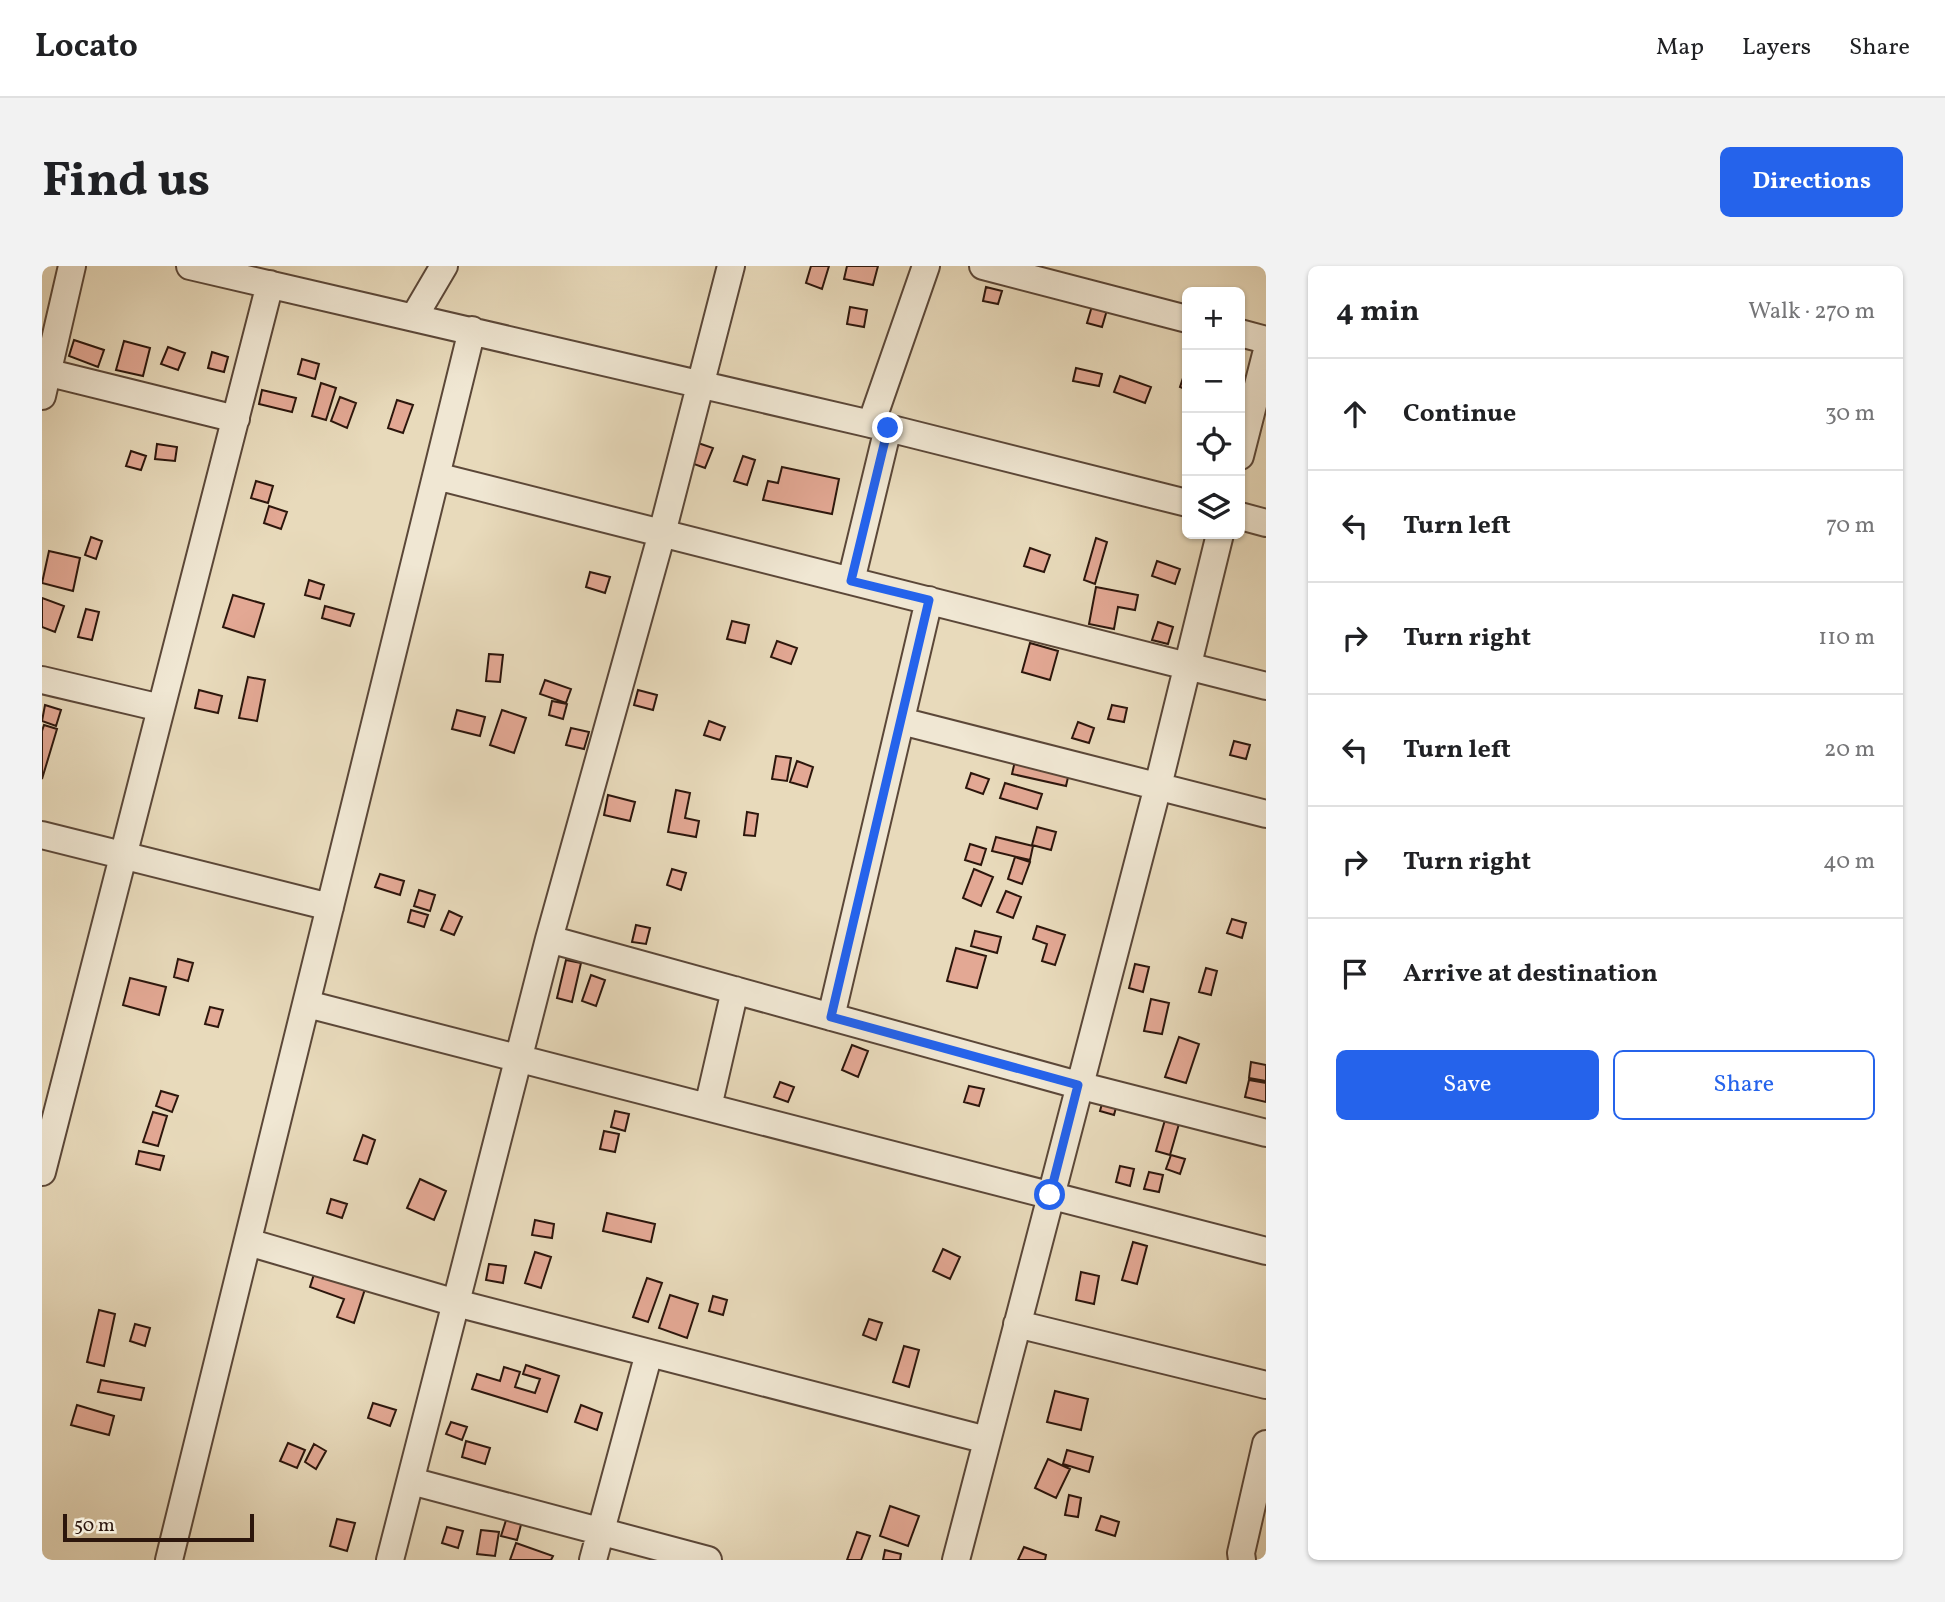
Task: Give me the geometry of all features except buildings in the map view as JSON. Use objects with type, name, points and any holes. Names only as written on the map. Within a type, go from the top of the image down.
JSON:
[{"type":"street","points":[[72,266],[44,380],[236,419]]},
{"type":"street","points":[[190,266],[880,426],[1182,502]]},
{"type":"street","points":[[414,317],[444,266]]},
{"type":"street","points":[[390,1560],[550,939],[662,533],[731,266]]},
{"type":"street","points":[[851,581],[880,426],[926,266]]},
{"type":"street","points":[[983,266],[1182,318]]},
{"type":"street","points":[[42,1172],[270,284]]},
{"type":"street","points":[[169,1560],[472,330]]},
{"type":"street","points":[[1245,334],[1266,340]]},
{"type":"street","points":[[1245,436],[1266,354]]},
{"type":"street","points":[[436,476],[1266,686]]},
{"type":"street","points":[[1245,517],[1266,523]]},
{"type":"street","points":[[956,1560],[1158,786],[1219,539]]},
{"type":"street","points":[[831,1017],[929,600]]},
{"type":"street","points":[[42,680],[161,708]]},
{"type":"street","points":[[901,721],[1266,814]]},
{"type":"street","points":[[42,835],[330,906]]},
{"type":"street","points":[[550,939],[1078,1085],[1266,1133]]},
{"type":"street","points":[[708,1107],[735,990]]},
{"type":"street","points":[[307,1004],[1266,1251]]},
{"type":"street","points":[[248,1242],[456,1303],[987,1440]]},
{"type":"street","points":[[1017,1324],[1266,1385]]},
{"type":"street","points":[[593,1560],[649,1353]]},
{"type":"street","points":[[1242,1560],[1260,1499],[1266,1444]]},
{"type":"street","points":[[411,1481],[708,1560]]},
{"type":"route","points":[[888,428],[851,581],[929,600],[831,1017],[1078,1085],[1050,1195]]}]
